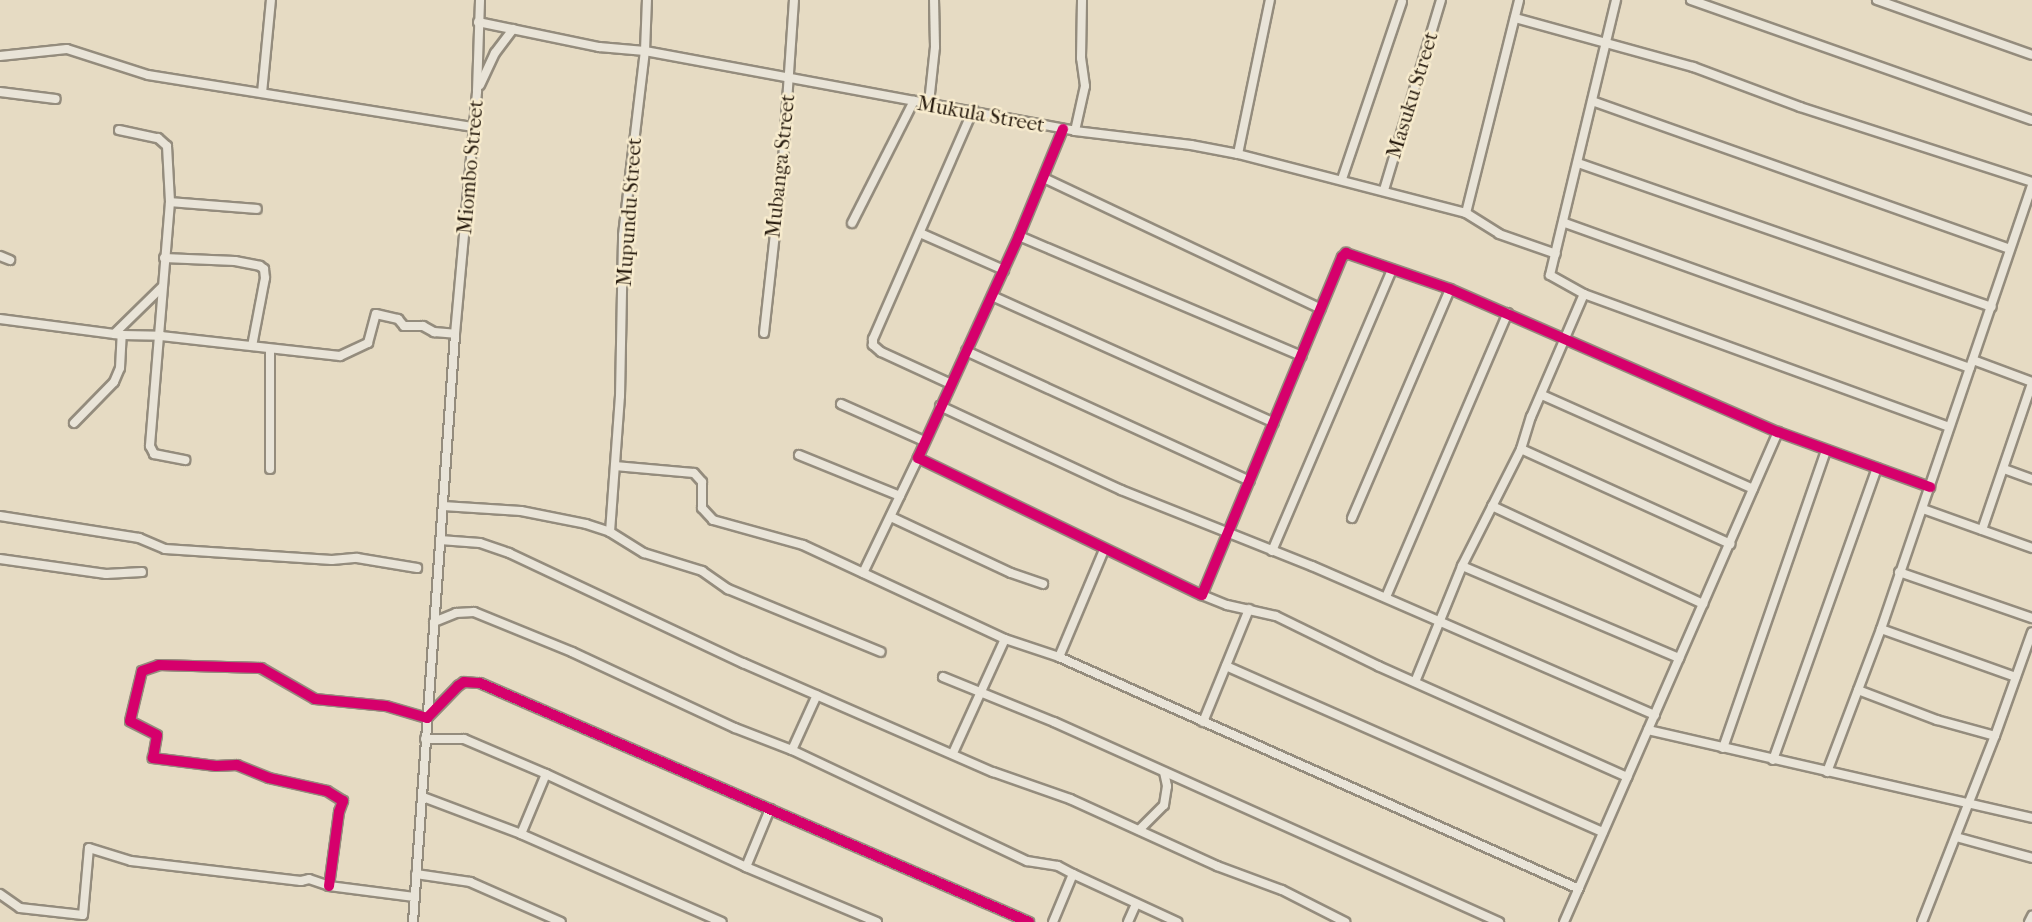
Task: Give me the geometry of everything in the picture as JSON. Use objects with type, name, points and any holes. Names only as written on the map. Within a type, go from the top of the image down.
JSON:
[{"type":"street","points":[[262,93],[271,0]]},
{"type":"street","name":"Miombo Street","points":[[413,922],[455,334],[477,91],[480,0]]},
{"type":"street","name":"Mupundu Street","points":[[610,532],[623,333],[623,235],[645,51],[647,0]]},
{"type":"street","name":"Mubanga Street","points":[[764,333],[783,161],[794,0]]},
{"type":"street","points":[[929,103],[935,47],[934,0]]},
{"type":"street","points":[[1075,131],[1085,86],[1081,58],[1082,0]]},
{"type":"street","points":[[1238,155],[1270,0]]},
{"type":"street","name":"Masuku Street","points":[[1384,190],[1441,0]]},
{"type":"street","points":[[1466,213],[1519,0]]},
{"type":"street","points":[[1616,0],[1551,278],[1584,293],[1949,427]]},
{"type":"street","points":[[1691,0],[1715,4],[2032,120]]},
{"type":"street","points":[[1877,0],[2032,55]]},
{"type":"street","points":[[1342,179],[1402,2]]},
{"type":"street","points":[[1514,18],[1607,41],[2032,184],[1923,509],[1827,772]]},
{"type":"street","name":"Mukula Street","points":[[478,22],[599,47],[645,51],[789,80],[973,110],[1063,129],[1191,145],[1238,155],[1342,179],[1466,213],[1499,234],[1556,254]]},
{"type":"street","points":[[477,91],[488,65],[513,29]]},
{"type":"street","points":[[0,57],[67,49],[148,75],[472,127]]},
{"type":"street","points":[[0,92],[56,99]]},
{"type":"street","points":[[852,223],[914,101]]},
{"type":"street","points":[[1592,101],[2010,248]]},
{"type":"street","points":[[951,384],[881,352],[873,345],[973,110]]},
{"type":"street","points":[[863,573],[1004,270],[1063,129]]},
{"type":"street","points":[[119,130],[164,141],[171,169],[151,451],[185,460]]},
{"type":"street","points":[[1578,163],[1992,307]]},
{"type":"street","points":[[1044,178],[1321,309]]},
{"type":"street","points":[[170,202],[257,209]]},
{"type":"street","points":[[1565,223],[1735,287],[2032,382],[1982,530]]},
{"type":"street","points":[[920,233],[1004,270]]},
{"type":"street","points":[[1019,236],[1302,356]]},
{"type":"street","points":[[1202,594],[1342,257],[1346,253],[1450,289],[1508,313],[1778,432],[1930,487]]},
{"type":"street","points":[[0,256],[10,260]]},
{"type":"street","points":[[164,258],[236,261],[264,269],[265,278],[252,346]]},
{"type":"street","points":[[1272,551],[1392,269]]},
{"type":"street","points":[[74,423],[114,382],[121,368],[118,335],[162,287]]},
{"type":"street","points":[[1352,518],[1450,289]]},
{"type":"street","points":[[1415,682],[1462,566],[1521,449],[1584,293]]},
{"type":"street","points":[[992,296],[1274,423]]},
{"type":"street","points":[[0,319],[118,335],[161,336],[346,355],[368,343],[376,313],[398,319],[404,326],[423,326],[433,332],[455,334]]},
{"type":"street","points":[[1385,597],[1508,313]]},
{"type":"street","points":[[270,349],[270,469]]},
{"type":"street","points":[[966,351],[1250,481]]},
{"type":"street","points":[[1542,395],[1752,489]]},
{"type":"street","points":[[841,404],[924,441]]},
{"type":"street","points":[[940,406],[1121,490],[1385,597],[1655,715]]},
{"type":"street","points":[[1564,922],[1778,432]]},
{"type":"street","points":[[1521,449],[1730,544]]},
{"type":"street","points":[[1723,748],[1826,450]]},
{"type":"street","points":[[799,455],[900,496]]},
{"type":"street","points":[[918,458],[1104,550],[1202,594],[1276,616],[1627,777]]},
{"type":"street","points":[[615,466],[694,473],[702,482],[702,508],[713,520],[786,539],[1005,639],[1059,657],[1579,889]]},
{"type":"street","points":[[1773,760],[1877,468]]},
{"type":"street","points":[[2004,469],[2032,479]]},
{"type":"street","points":[[443,506],[521,511],[586,524],[610,532],[644,553],[702,571],[727,589],[881,652]]},
{"type":"street","points":[[1492,506],[1703,604]]},
{"type":"street","points":[[1923,509],[2032,548]]},
{"type":"street","points":[[0,516],[139,538],[165,549],[332,560],[357,558],[417,568]]},
{"type":"street","points":[[891,517],[1011,573],[1043,584]]},
{"type":"street","points":[[440,540],[480,543],[509,553],[817,695],[993,772],[1070,799],[1217,866],[1282,890],[1345,922]]},
{"type":"street","points":[[1059,657],[1104,550]]},
{"type":"street","points":[[0,559],[106,574],[142,572]]},
{"type":"street","points":[[1462,566],[1679,659]]},
{"type":"street","points":[[1899,572],[2032,618]]},
{"type":"street","points":[[1203,722],[1249,610]]},
{"type":"street","points":[[434,622],[456,613],[474,612],[572,652],[722,722],[793,750],[1027,861],[1058,866],[1177,922]]},
{"type":"street","points":[[1881,629],[2016,677]]},
{"type":"street","points":[[1922,922],[1996,736],[2032,632]]},
{"type":"street","points":[[953,753],[1005,639]]},
{"type":"street","points":[[328,886],[338,812],[343,801],[327,791],[269,778],[237,765],[216,766],[153,758],[156,735],[130,721],[137,681],[142,671],[159,665],[261,668],[315,699],[386,706],[427,718],[464,682],[480,683],[1029,922]]},
{"type":"street","points":[[1226,666],[1603,832]]},
{"type":"street","points":[[943,677],[982,691],[1499,922]]},
{"type":"street","points":[[1858,690],[1937,720],[1996,736]]},
{"type":"street","points":[[793,750],[817,695]]},
{"type":"street","points":[[1648,730],[2032,817]]},
{"type":"street","points":[[425,739],[464,739],[746,867],[877,922]]},
{"type":"street","points":[[1139,830],[1164,805],[1167,786],[1164,772]]},
{"type":"street","points":[[521,834],[546,774]]},
{"type":"street","points":[[423,797],[521,834],[722,922]]},
{"type":"street","points":[[746,867],[770,809]]},
{"type":"street","points":[[1956,837],[2032,858]]},
{"type":"street","points":[[0,894],[20,908],[83,915],[89,848],[131,861],[301,881],[309,879],[328,886],[414,897]]},
{"type":"street","points":[[416,874],[470,882],[561,922]]},
{"type":"street","points":[[1053,922],[1073,874]]},
{"type":"street","points":[[1128,922],[1136,904]]},
{"type":"street","points":[[2029,922],[2032,916]]},
{"type":"cycle path","points":[[1063,129],[1019,236],[918,458],[1202,595],[1342,257],[1346,253],[1450,289],[1778,432],[1930,487]]},
{"type":"cycle path","points":[[329,886],[339,812],[343,801],[327,791],[269,778],[237,765],[216,766],[153,758],[157,735],[130,721],[142,671],[159,665],[261,668],[315,699],[386,706],[427,718],[464,682],[480,683],[1029,922]]}]
